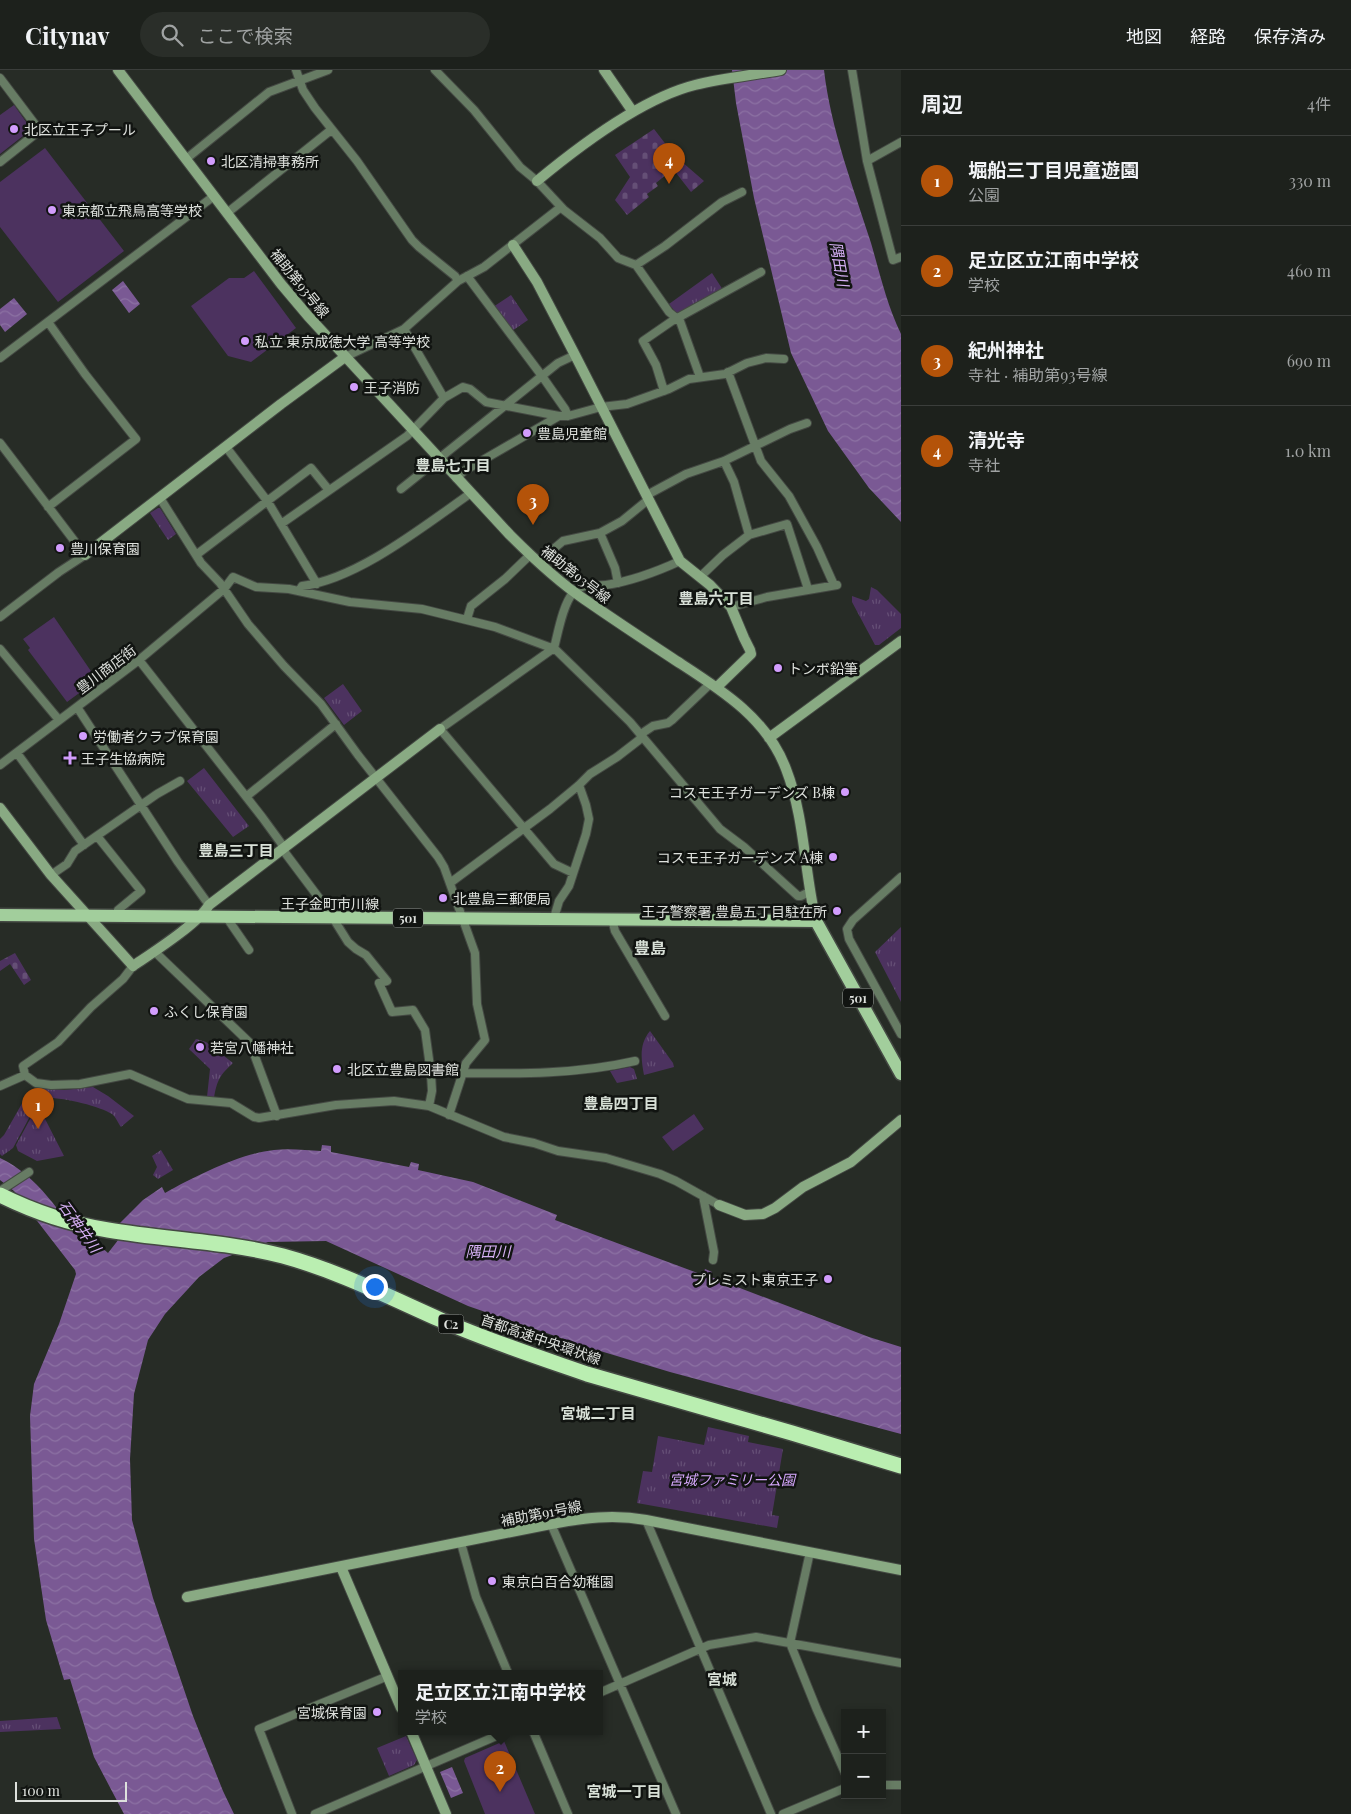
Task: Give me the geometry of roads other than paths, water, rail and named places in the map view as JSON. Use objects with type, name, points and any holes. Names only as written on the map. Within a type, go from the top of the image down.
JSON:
[{"type":"highway","name":"首都高速中央環状線","points":[[1,1194],[50,1216],[106,1230],[217,1243],[264,1251],[300,1261],[361,1284],[483,1337],[562,1366],[901,1466]]},
{"type":"highway","name":"首都高速中央環状線","points":[[1,1194],[52,1220],[105,1233],[216,1246],[262,1254],[299,1264],[334,1277],[466,1334],[552,1366],[791,1435],[901,1470]]},
{"type":"main road","name":"王子金町市川線","points":[[0,915],[197,918],[554,918],[816,921]]},
{"type":"main road","name":"501","points":[[816,921],[901,1074]]},
{"type":"street","name":"補助第93号線","points":[[118,70],[281,284],[456,478],[534,559],[574,592],[714,685],[748,712],[769,738],[786,769],[799,817],[809,892],[816,921]]},
{"type":"street","points":[[296,70],[304,90],[331,130],[357,161],[412,240],[458,280]]},
{"type":"street","points":[[186,159],[262,96],[276,88],[328,70]]},
{"type":"street","points":[[435,70],[474,110],[520,167],[571,217],[600,238],[618,258],[636,265],[669,312],[677,319],[683,330],[700,377]]},
{"type":"street","points":[[604,70],[633,112]]},
{"type":"street","points":[[536,181],[633,112],[671,93],[695,85],[781,70]]},
{"type":"street","points":[[852,70],[867,161],[893,260],[901,257]]},
{"type":"street","points":[[0,78],[37,126],[37,131],[34,135],[0,162]]},
{"type":"street","points":[[227,213],[331,130]]},
{"type":"street","points":[[867,161],[901,142]]},
{"type":"street","points":[[636,265],[722,202],[742,192]]},
{"type":"street","points":[[0,358],[214,196]]},
{"type":"street","points":[[0,617],[59,572],[86,555],[336,362],[404,329],[458,280],[484,267],[561,207]]},
{"type":"street","points":[[450,883],[579,786],[590,774],[617,758],[653,726],[668,723],[672,720],[751,654],[731,607],[700,577],[680,561],[576,355],[537,282],[513,245]]},
{"type":"street","points":[[664,391],[656,365],[643,341],[677,319],[761,272]]},
{"type":"street","points":[[467,276],[542,376],[568,416]]},
{"type":"street","points":[[48,322],[85,374],[136,439],[48,506]]},
{"type":"street","points":[[404,329],[444,398]]},
{"type":"street","points":[[401,489],[558,363],[576,355]]},
{"type":"street","points":[[281,524],[413,430],[444,398],[463,387],[470,389],[486,402],[559,416],[568,416],[601,407],[627,404],[664,391],[689,379],[728,372],[747,363],[766,358],[784,359]]},
{"type":"street","points":[[728,372],[763,465],[789,496],[805,523],[835,585],[767,597],[731,607]]},
{"type":"street","points":[[456,478],[464,471],[559,416]]},
{"type":"street","points":[[467,619],[471,606],[504,579],[568,539],[600,533],[622,521],[648,497],[686,474],[724,461],[807,423]]},
{"type":"street","points":[[0,443],[86,555]]},
{"type":"street","points":[[226,447],[268,502],[317,584]]},
{"type":"street","points":[[724,461],[734,482],[749,535]]},
{"type":"street","points":[[196,555],[311,468],[328,489]]},
{"type":"street","points":[[471,494],[412,535],[367,562],[335,578],[317,584],[302,586],[299,591],[350,602],[422,609],[467,619],[554,648],[642,735],[720,829],[744,847],[798,896],[809,892]]},
{"type":"street","points":[[160,498],[196,555],[224,589],[248,624],[284,666],[321,704],[376,778],[427,840],[444,867],[475,953],[477,1004],[484,1040],[466,1063],[449,1115]]},
{"type":"street","points":[[700,577],[723,555],[749,535],[787,524],[808,589]]},
{"type":"street","points":[[600,533],[615,568],[618,583]]},
{"type":"street","points":[[680,561],[635,579],[603,586],[585,585],[574,592],[568,600],[554,648],[440,729],[209,905],[197,918],[133,966],[123,979],[91,1006],[58,1042],[23,1066],[24,1075],[36,1083],[51,1085],[80,1084],[130,1074],[188,1099],[231,1103],[257,1118],[336,1105],[364,1103],[394,1101],[429,1106],[504,1137],[534,1143],[558,1151],[606,1158],[660,1174],[719,1205],[745,1215],[763,1214],[775,1208],[803,1187],[851,1162],[901,1120]]},
{"type":"street","name":"豊川商店街","points":[[0,765],[139,660],[224,589],[233,577],[256,587],[299,591]]},
{"type":"street","points":[[769,738],[901,641]]},
{"type":"street","points":[[0,649],[58,720]]},
{"type":"street","points":[[139,660],[247,796],[286,854],[328,910],[348,942],[366,954],[387,981],[379,983],[392,1012],[413,1010],[425,1030],[432,1091],[429,1106]]},
{"type":"street","points":[[77,707],[178,862],[209,905]]},
{"type":"street","points":[[247,796],[336,724]]},
{"type":"street","points":[[440,729],[554,864],[573,874]]},
{"type":"street","points":[[17,753],[84,845]]},
{"type":"street","points":[[50,875],[66,864],[75,851],[141,805],[180,781]]},
{"type":"street","points":[[554,918],[559,901],[569,886],[589,819],[579,786]]},
{"type":"street","points":[[0,808],[50,875],[133,966]]},
{"type":"street","points":[[97,836],[141,891],[118,910],[116,916]]},
{"type":"street","points":[[901,877],[853,920],[848,929],[849,939],[901,1034]]},
{"type":"street","points":[[226,918],[248,950]]},
{"type":"street","points":[[612,919],[615,931],[665,1016]]},
{"type":"street","points":[[154,952],[250,1043],[277,1116]]},
{"type":"street","points":[[463,1073],[515,1074],[575,1071],[605,1068],[635,1060]]},
{"type":"street","points":[[0,1086],[24,1075]]},
{"type":"street","points":[[1,1194],[29,1172]]},
{"type":"street","points":[[703,1196],[714,1252],[713,1260]]},
{"type":"street","name":"補助第91号線","points":[[188,1598],[551,1524],[600,1516],[630,1517],[901,1570]]},
{"type":"street","points":[[646,1520],[771,1814]]},
{"type":"street","points":[[551,1524],[676,1814]]},
{"type":"street","points":[[461,1543],[476,1597],[507,1670]]},
{"type":"street","points":[[810,1552],[790,1643],[841,1764]]},
{"type":"street","points":[[341,1567],[398,1701]]},
{"type":"street","points":[[603,1691],[709,1646],[756,1637],[901,1663]]},
{"type":"street","points":[[292,1814],[259,1729],[388,1676]]},
{"type":"street","points":[[413,1735],[446,1814]]},
{"type":"street","points":[[316,1814],[499,1735]]},
{"type":"street","points":[[535,1735],[568,1814]]},
{"type":"street","points":[[886,1785],[901,1784]]},
{"type":"street","points":[[783,1814],[841,1790]]},
{"type":"water","name":"隅田川","points":[[732,70],[824,70],[827,92],[843,158],[888,301],[901,334],[901,522],[869,488],[828,431],[791,353],[754,198],[736,103]]},
{"type":"water","points":[[123,281],[140,304],[129,313],[112,290]]},
{"type":"water","points":[[14,298],[27,314],[5,332],[0,325],[0,309]]},
{"type":"water","points":[[322,1145],[331,1146],[331,1152],[409,1167],[411,1162],[419,1164],[418,1170],[473,1182],[557,1215],[555,1220],[703,1275],[705,1269],[712,1272],[711,1277],[869,1337],[901,1347],[901,1434],[670,1372],[587,1347],[468,1306],[326,1241],[268,1242],[224,1258],[199,1277],[165,1314],[148,1340],[134,1394],[130,1459],[132,1520],[153,1598],[193,1716],[234,1814],[124,1814],[94,1757],[70,1679],[64,1680],[46,1620],[34,1539],[30,1416],[34,1384],[59,1324],[76,1274],[75,1270],[14,1191],[0,1180],[0,1158],[14,1166],[37,1185],[85,1246],[94,1248],[100,1246],[108,1253],[126,1230],[119,1224],[143,1200],[162,1187],[165,1193],[232,1161],[261,1152],[286,1149],[321,1151]]},
{"type":"water","points":[[452,1767],[463,1793],[451,1798],[440,1772]]},
{"type":"place","name":"北区立王子プール","points":[[14,129]]},
{"type":"place","name":"北区清掃事務所","points":[[211,161]]},
{"type":"place","name":"清光寺","points":[[669,184]]},
{"type":"place","name":"東京都立飛鳥高等学校","points":[[52,210]]},
{"type":"place","name":"私立 東京成徳大学 高等学校","points":[[245,341]]},
{"type":"place","name":"王子消防","points":[[354,387]]},
{"type":"place","name":"豊島児童館","points":[[527,433]]},
{"type":"place","name":"紀州神社","points":[[533,525]]},
{"type":"place","name":"豊川保育園","points":[[60,548]]},
{"type":"place","name":"トンボ鉛筆","points":[[778,668]]},
{"type":"place","name":"労働者クラブ保育園","points":[[83,736]]},
{"type":"place","name":"王子生協病院","points":[[70,758]]},
{"type":"place","name":"コスモ王子ガーデンズ B棟","points":[[845,792]]},
{"type":"place","name":"コスモ王子ガーデンズ A棟","points":[[833,857]]},
{"type":"place","name":"北豊島三郵便局","points":[[443,898]]},
{"type":"place","name":"王子警察署 豊島五丁目駐在所","points":[[837,911]]},
{"type":"place","name":"ふくし保育園","points":[[154,1011]]},
{"type":"place","name":"若宮八幡神社","points":[[200,1047]]},
{"type":"place","name":"北区立豊島図書館","points":[[337,1069]]},
{"type":"place","name":"堀船三丁目児童遊園","points":[[38,1129]]},
{"type":"place","name":"プレミスト東京王子","points":[[828,1279]]},
{"type":"place","name":"東京白百合幼稚園","points":[[492,1581]]},
{"type":"place","name":"宮城保育園","points":[[377,1712]]},
{"type":"place","name":"足立区立江南中学校","points":[[500,1792]]},
{"type":"district","name":"豊島七丁目","points":[[453,465]]},
{"type":"district","name":"豊島六丁目","points":[[716,598]]},
{"type":"district","name":"豊島三丁目","points":[[236,850]]},
{"type":"district","name":"豊島","points":[[650,947]]},
{"type":"district","name":"豊島四丁目","points":[[621,1103]]},
{"type":"district","name":"宮城二丁目","points":[[598,1413]]},
{"type":"district","name":"宮城","points":[[722,1679]]},
{"type":"district","name":"宮城一丁目","points":[[624,1791]]},
{"type":"water label","name":"石神井川","points":[[80,1226]]},
{"type":"park label","name":"宮城ファミリー公園","points":[[732,1479]]}]
